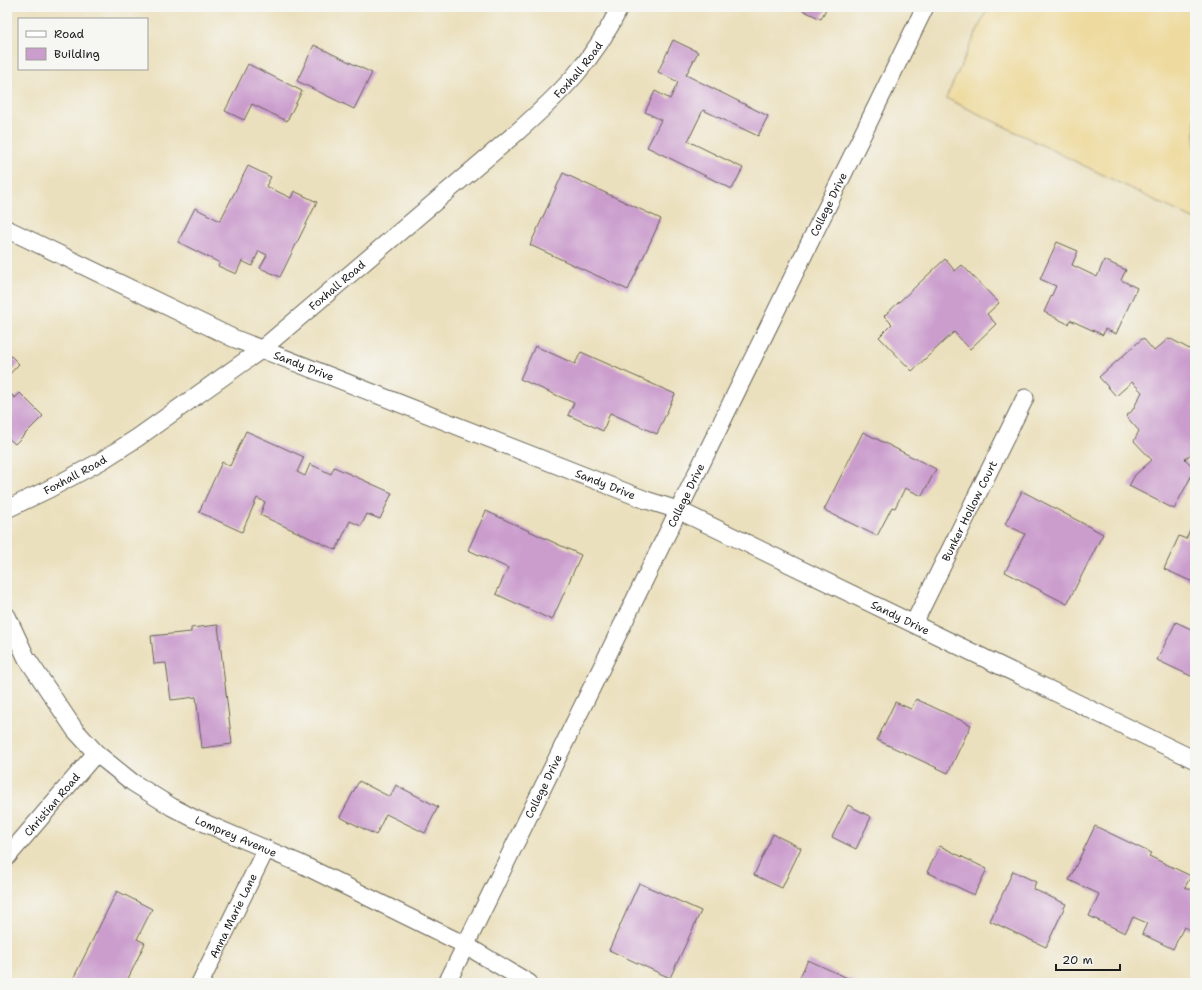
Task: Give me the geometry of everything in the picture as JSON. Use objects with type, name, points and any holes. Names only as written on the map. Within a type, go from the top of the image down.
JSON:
[{"type":"street","name":"College Drive","points":[[447,983],[925,7]]},
{"type":"street","name":"Foxhall Road","points":[[7,509],[49,489],[113,454],[262,349],[552,102],[571,82],[592,55],[614,9]]},
{"type":"street","name":"Sandy Drive","points":[[7,229],[233,338],[646,500],[678,510],[1195,760]]},
{"type":"street","name":"Bunker Hollow Court","points":[[914,623],[1025,398]]},
{"type":"street","name":"Lomprey Avenue","points":[[7,616],[26,657],[75,730],[96,752],[132,782],[172,807],[217,829],[301,864],[465,945],[529,983]]},
{"type":"street","name":"Christian Road","points":[[7,857],[96,752]]},
{"type":"street","name":"Anna Marie Lane","points":[[200,983],[266,849]]},
{"type":"sand","points":[[988,7],[1195,7],[1195,220],[946,98]]},
{"type":"building","points":[[796,7],[827,7],[821,19]]},
{"type":"building","points":[[673,40],[698,52],[686,75],[768,116],[758,136],[703,110],[688,141],[743,168],[732,189],[647,147],[661,120],[645,112],[655,91],[670,99],[678,82],[658,72]]},
{"type":"building","points":[[314,45],[372,73],[354,109],[297,81]]},
{"type":"building","points":[[248,64],[302,91],[287,121],[252,104],[244,120],[225,111]]},
{"type":"building","points":[[248,166],[271,177],[266,186],[291,198],[294,191],[317,202],[280,277],[260,268],[267,255],[259,251],[252,266],[242,261],[236,274],[218,266],[220,263],[178,242],[195,208],[220,221]]},
{"type":"building","points":[[563,173],[661,219],[628,290],[530,245]]},
{"type":"building","points":[[1057,242],[1078,251],[1072,265],[1097,277],[1104,260],[1126,270],[1121,280],[1137,288],[1116,334],[1105,329],[1103,335],[1070,320],[1068,324],[1044,312],[1056,286],[1040,279]]},
{"type":"building","points":[[945,259],[955,271],[962,265],[999,303],[987,314],[996,324],[970,349],[954,332],[912,371],[879,337],[892,324],[884,316]]},
{"type":"building","points":[[1143,338],[1154,351],[1169,338],[1195,352],[1195,445],[1191,454],[1185,459],[1195,469],[1174,509],[1129,486],[1135,475],[1152,460],[1134,441],[1139,431],[1126,416],[1132,411],[1142,392],[1132,382],[1116,396],[1099,377]]},
{"type":"building","points":[[535,346],[575,364],[581,352],[675,394],[657,434],[610,413],[603,431],[568,415],[574,403],[520,379]]},
{"type":"building","points":[[7,352],[19,364],[7,377]]},
{"type":"building","points":[[7,390],[15,398],[20,393],[43,416],[15,444],[7,437]]},
{"type":"building","points":[[246,431],[304,457],[297,472],[305,476],[310,464],[331,474],[334,467],[392,493],[380,519],[367,514],[361,526],[350,521],[336,550],[260,515],[265,502],[257,498],[242,532],[199,512],[222,462],[230,466]]},
{"type":"building","points":[[863,432],[936,469],[922,496],[905,488],[895,508],[892,507],[877,536],[824,510]]},
{"type":"building","points":[[1022,491],[1103,534],[1067,604],[1005,572],[1025,534],[1005,524]]},
{"type":"building","points":[[486,511],[581,555],[552,620],[496,594],[508,568],[468,550]]},
{"type":"building","points":[[1192,526],[1195,527],[1195,583],[1164,569],[1179,536],[1186,539]]},
{"type":"building","points":[[1176,622],[1195,631],[1195,678],[1157,660]]},
{"type":"building","points":[[218,625],[232,744],[202,748],[196,697],[171,700],[166,663],[154,664],[151,636],[191,632],[191,628]]},
{"type":"building","points":[[916,699],[971,725],[948,773],[877,740],[895,702],[911,709]]},
{"type":"building","points":[[359,781],[390,797],[396,785],[438,807],[425,833],[386,814],[376,835],[340,817]]},
{"type":"building","points":[[848,805],[871,817],[856,849],[832,837]]},
{"type":"building","points":[[1095,826],[1151,853],[1149,856],[1191,876],[1185,887],[1195,891],[1195,927],[1193,931],[1184,927],[1173,949],[1142,934],[1147,923],[1133,917],[1125,933],[1089,916],[1099,894],[1069,880]]},
{"type":"building","points":[[773,834],[801,848],[782,888],[754,875]]},
{"type":"building","points":[[940,846],[987,869],[974,895],[927,872]]},
{"type":"building","points":[[1013,871],[1036,882],[1033,889],[1066,904],[1046,947],[990,921]]},
{"type":"building","points":[[639,883],[701,911],[670,978],[609,950]]},
{"type":"building","points":[[117,891],[152,909],[137,939],[145,943],[126,983],[71,983]]},
{"type":"building","points":[[808,960],[858,983],[797,983]]}]
